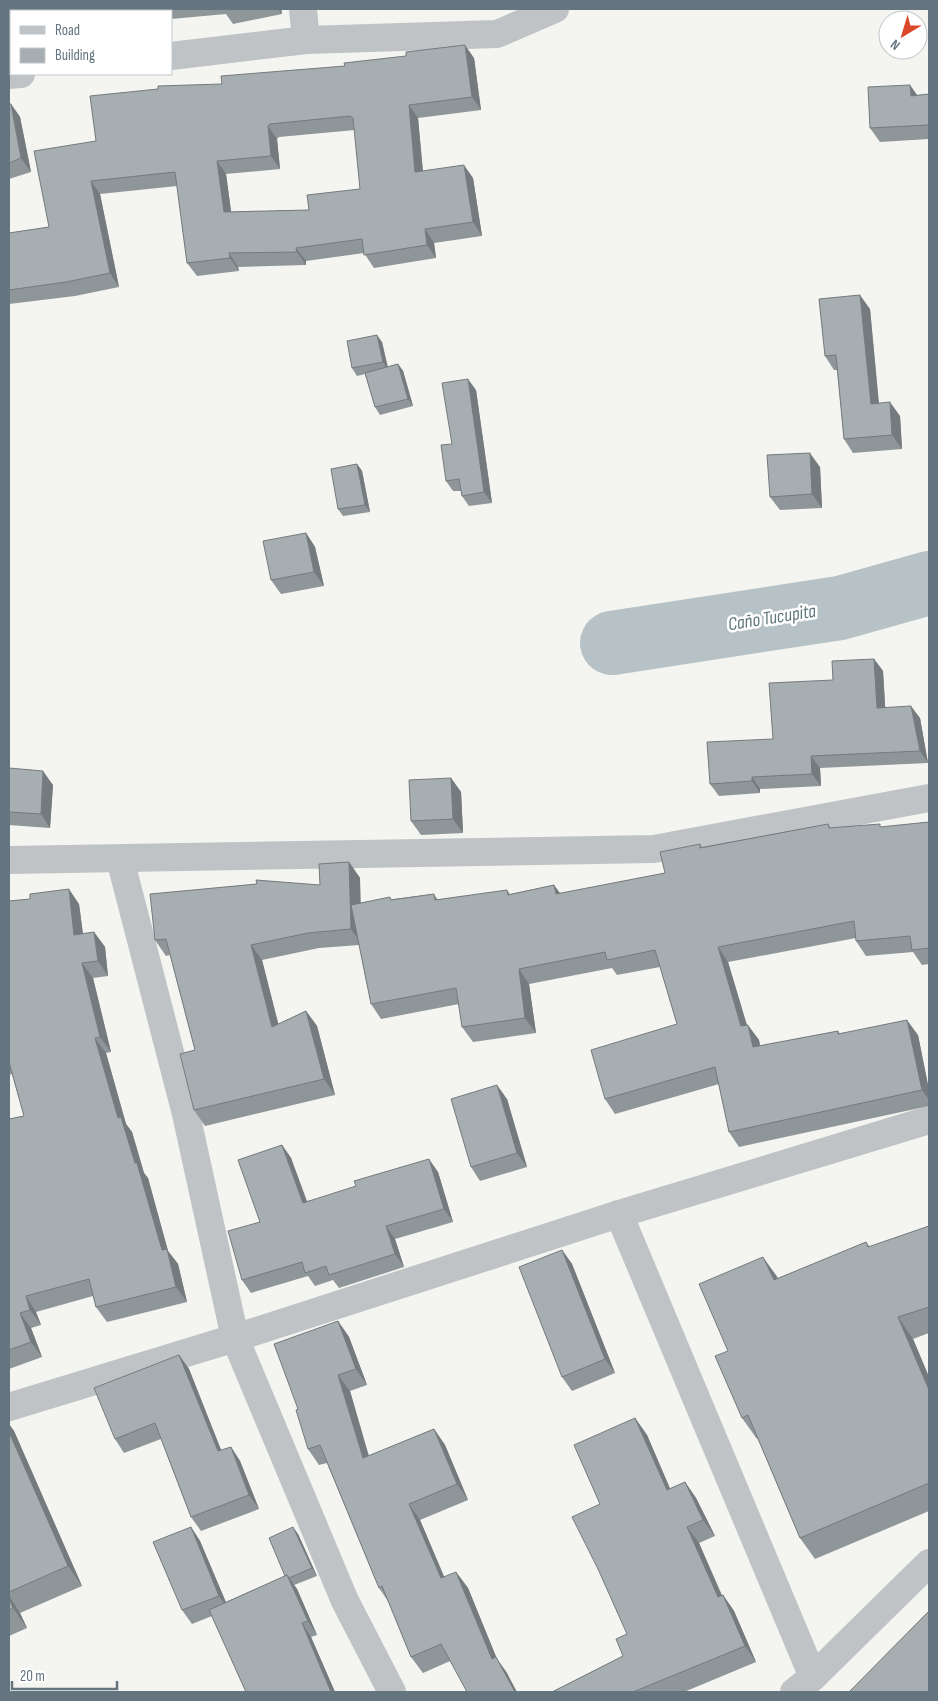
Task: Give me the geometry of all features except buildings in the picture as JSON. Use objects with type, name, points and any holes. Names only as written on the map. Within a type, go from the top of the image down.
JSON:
[{"type":"street","points":[[302,9],[306,40]]},
{"type":"street","points":[[172,56],[306,40],[498,34],[555,9]]},
{"type":"street","points":[[9,860],[654,849],[929,798]]},
{"type":"street","points":[[120,859],[186,1114],[235,1338],[345,1601],[392,1692]]},
{"type":"street","points":[[9,1407],[235,1338],[619,1214],[929,1120]]},
{"type":"street","points":[[619,1214],[804,1684],[929,1563]]},
{"type":"waterway","name":"Caño Tucupita","points":[[612,643],[840,608],[929,583]]}]
